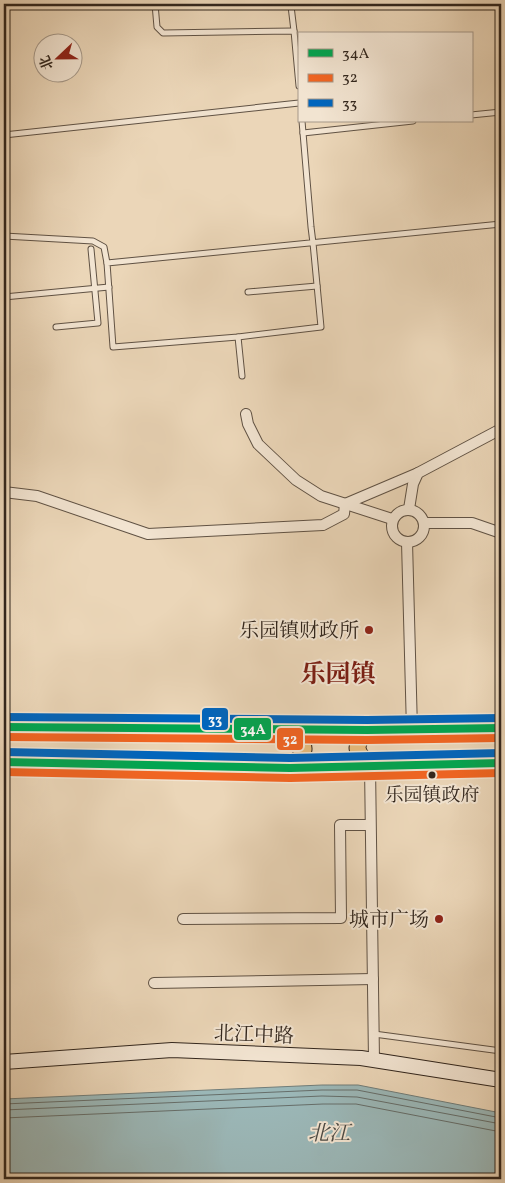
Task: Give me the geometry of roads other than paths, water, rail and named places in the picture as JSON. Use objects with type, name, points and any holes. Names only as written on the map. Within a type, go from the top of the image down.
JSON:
[{"type":"main road","points":[[4,727],[293,730],[501,728]]},
{"type":"main road","points":[[290,768],[300,759],[304,752],[302,741],[293,730]]},
{"type":"main road","points":[[367,730],[359,741],[357,749],[370,766]]},
{"type":"main road","points":[[4,762],[290,768],[501,763]]},
{"type":"street","points":[[246,414],[248,424],[258,444],[296,480],[321,496],[392,519]]},
{"type":"street","points":[[345,504],[418,473],[501,429]]},
{"type":"street","points":[[409,509],[413,484],[418,473]]},
{"type":"street","points":[[4,492],[37,496],[148,534],[322,525],[344,514],[345,504]]},
{"type":"street","points":[[409,509],[418,513],[424,523],[424,529],[418,538],[407,542],[402,541],[394,534],[392,519],[399,511],[409,509]]},
{"type":"street","points":[[424,523],[472,523],[501,533]]},
{"type":"street","points":[[407,542],[412,730]]},
{"type":"street","points":[[370,766],[374,1060]]},
{"type":"street","points":[[184,919],[341,918],[340,825],[370,825]]},
{"type":"street","points":[[154,983],[373,979]]},
{"type":"street","name":"北江中路","points":[[4,1062],[172,1050],[360,1058],[501,1080]]},
{"type":"lane","points":[[155,4],[157,27],[163,33],[294,31]]},
{"type":"lane","points":[[298,75],[292,6],[309,4]]},
{"type":"lane","points":[[4,135],[298,103]]},
{"type":"lane","points":[[472,115],[501,112]]},
{"type":"lane","points":[[4,236],[93,241],[104,247],[107,263],[113,347],[238,337],[321,327],[302,122]]},
{"type":"lane","points":[[303,133],[404,122]]},
{"type":"lane","points":[[107,263],[501,224]]},
{"type":"lane","points":[[56,327],[98,323],[91,249]]},
{"type":"lane","points":[[248,292],[318,286]]},
{"type":"lane","points":[[4,297],[109,287]]},
{"type":"lane","points":[[238,337],[242,376]]},
{"type":"lane","points":[[374,1034],[501,1051]]},
{"type":"water","name":"北江","points":[[358,1085],[501,1113],[501,1179],[4,1179],[4,1099]]},
{"type":"place","name":"乐园镇财政所","points":[[369,630]]},
{"type":"place","name":"乐园镇政府","points":[[432,775]]},
{"type":"place","name":"城市广场","points":[[439,919]]},
{"type":"district","name":"乐园镇","points":[[338,673]]}]
